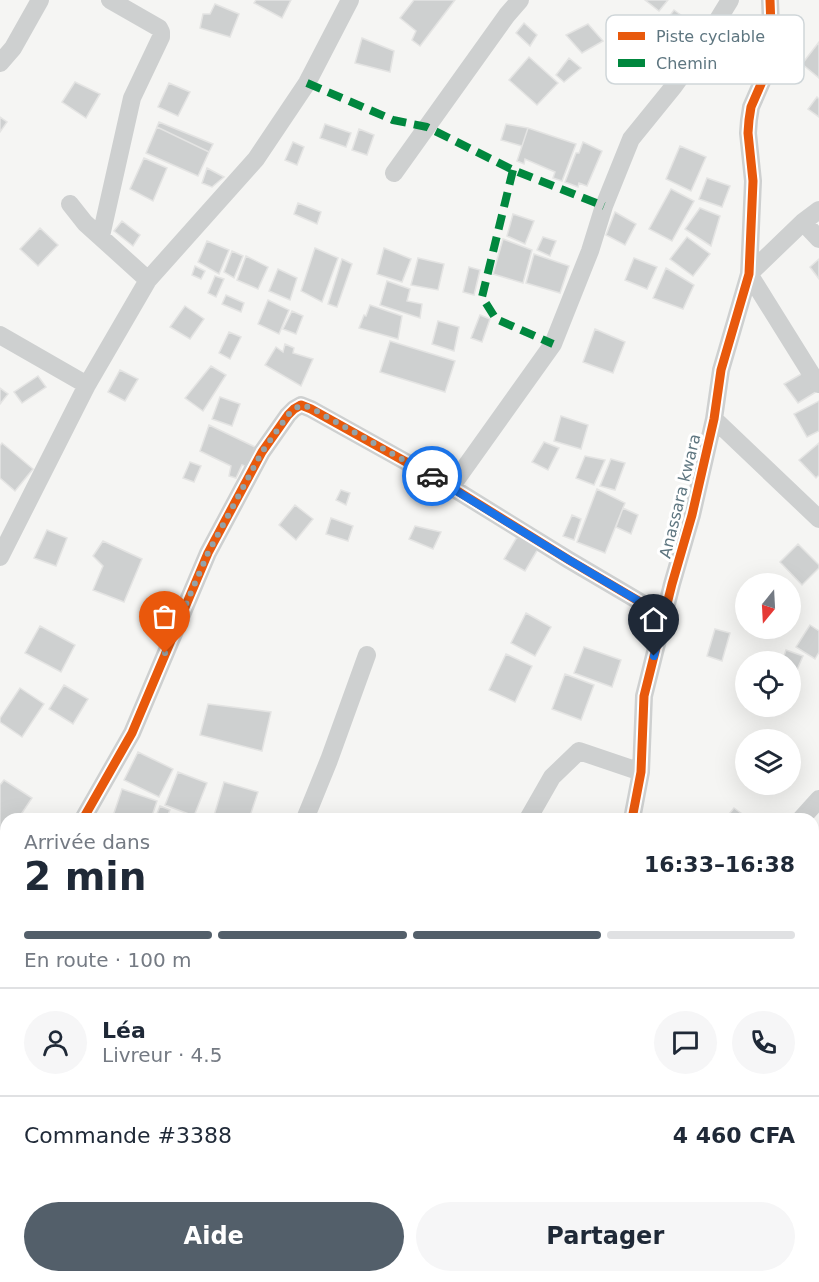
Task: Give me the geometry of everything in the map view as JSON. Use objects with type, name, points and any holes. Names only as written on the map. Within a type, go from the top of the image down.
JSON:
[{"type":"street","points":[[0,63],[13,48],[40,0]]},
{"type":"street","points":[[101,236],[132,98],[161,37],[159,28],[110,0]]},
{"type":"street","points":[[0,557],[87,385],[148,280],[256,159],[307,83],[350,0]]},
{"type":"street","points":[[394,173],[520,0]]},
{"type":"street","points":[[721,15],[730,0]]},
{"type":"street","name":"Anassara kwara","points":[[770,0],[771,15]]},
{"type":"street","points":[[451,486],[553,344],[632,138],[675,84]]},
{"type":"street","name":"Anassara kwara","points":[[633,813],[641,772],[644,696],[692,515],[714,419],[721,370],[749,274],[753,181],[748,132],[751,107],[761,84]]},
{"type":"street","points":[[70,204],[85,223],[148,280]]},
{"type":"street","points":[[819,210],[803,222],[749,274],[819,384]]},
{"type":"street","points":[[803,222],[819,239]]},
{"type":"street","points":[[0,335],[87,385]]},
{"type":"street","points":[[86,813],[132,733],[208,553],[262,452],[288,415],[302,405],[451,486],[664,616]]},
{"type":"street","points":[[714,419],[819,519]]},
{"type":"street","points":[[307,813],[329,760],[367,655]]},
{"type":"street","points":[[531,813],[552,777],[579,751],[641,772]]},
{"type":"street","points":[[806,813],[819,799]]},
{"type":"building","points":[[256,0],[291,0],[282,18],[254,3]]},
{"type":"building","points":[[414,0],[455,0],[420,46],[412,40],[416,31],[400,18]]},
{"type":"building","points":[[645,0],[668,0],[659,11]]},
{"type":"building","points":[[215,4],[239,14],[230,37],[200,28],[203,14],[210,14]]},
{"type":"building","points":[[674,10],[681,15],[670,15]]},
{"type":"building","points":[[524,23],[537,35],[530,46],[516,33]]},
{"type":"building","points":[[588,24],[603,41],[582,53],[566,35]]},
{"type":"building","points":[[362,38],[394,51],[390,72],[355,63]]},
{"type":"building","points":[[819,42],[819,78],[804,66],[804,61]]},
{"type":"building","points":[[529,57],[558,83],[537,105],[509,80]]},
{"type":"building","points":[[569,58],[581,68],[564,82],[556,75]]},
{"type":"building","points":[[75,82],[100,94],[86,118],[62,102]]},
{"type":"building","points":[[169,83],[190,92],[178,116],[158,107]]},
{"type":"building","points":[[817,97],[819,99],[819,117],[808,109]]},
{"type":"building","points":[[0,117],[7,122],[0,132]]},
{"type":"building","points":[[159,122],[213,144],[209,152],[157,127]]},
{"type":"building","points":[[325,124],[351,133],[346,147],[320,138]]},
{"type":"building","points":[[506,124],[528,128],[522,146],[501,140]]},
{"type":"building","points":[[157,127],[209,152],[198,176],[146,153]]},
{"type":"building","points":[[528,128],[576,144],[562,181],[553,178],[555,172],[525,159],[524,164],[517,161]]},
{"type":"building","points":[[359,129],[374,135],[367,155],[352,150]]},
{"type":"building","points":[[293,142],[304,147],[297,165],[285,160]]},
{"type":"building","points":[[583,142],[602,151],[587,186],[579,183],[578,187],[565,182],[576,153],[579,153]]},
{"type":"building","points":[[680,146],[706,157],[691,191],[666,179]]},
{"type":"building","points":[[144,158],[167,168],[153,201],[130,189]]},
{"type":"building","points":[[207,168],[224,177],[212,187],[202,183]]},
{"type":"building","points":[[707,178],[730,186],[722,207],[699,199]]},
{"type":"building","points":[[671,189],[694,201],[672,241],[649,229]]},
{"type":"building","points":[[298,203],[321,212],[317,224],[294,214]]},
{"type":"building","points":[[700,208],[720,216],[711,246],[685,229]]},
{"type":"building","points":[[615,212],[636,224],[625,245],[606,235]]},
{"type":"building","points":[[513,214],[534,221],[525,244],[507,236]]},
{"type":"building","points":[[122,221],[140,235],[133,246],[114,231]]},
{"type":"building","points":[[40,228],[58,245],[38,266],[20,249]]},
{"type":"building","points":[[543,237],[556,241],[550,256],[537,250]]},
{"type":"building","points":[[687,237],[710,254],[693,276],[670,259]]},
{"type":"building","points":[[503,239],[532,250],[523,283],[493,274]]},
{"type":"building","points":[[207,241],[229,250],[219,274],[198,262]]},
{"type":"building","points":[[315,248],[338,258],[322,302],[301,291]]},
{"type":"building","points":[[384,248],[411,259],[402,282],[377,274]]},
{"type":"building","points":[[232,251],[243,256],[234,278],[224,272]]},
{"type":"building","points":[[534,254],[569,266],[560,293],[526,283]]},
{"type":"building","points":[[246,256],[268,267],[258,289],[237,280]]},
{"type":"building","points":[[418,258],[444,264],[438,290],[411,285]]},
{"type":"building","points":[[634,258],[657,267],[647,289],[625,280]]},
{"type":"building","points":[[342,259],[352,264],[337,307],[328,304]]},
{"type":"building","points":[[819,259],[819,279],[810,267]]},
{"type":"building","points":[[195,266],[205,271],[201,279],[192,275]]},
{"type":"building","points":[[469,267],[480,270],[474,295],[463,292]]},
{"type":"building","points":[[666,268],[694,285],[683,309],[653,298]]},
{"type":"building","points":[[278,269],[297,278],[290,300],[269,291]]},
{"type":"building","points":[[215,276],[224,279],[216,297],[208,293]]},
{"type":"building","points":[[387,281],[410,289],[407,301],[422,304],[420,318],[380,305]]},
{"type":"building","points":[[226,295],[244,303],[241,312],[222,304]]},
{"type":"building","points":[[268,300],[289,310],[279,334],[258,324]]},
{"type":"building","points":[[370,305],[402,316],[398,339],[359,328]]},
{"type":"building","points":[[185,306],[204,319],[190,339],[170,327]]},
{"type":"building","points":[[292,311],[303,316],[296,334],[283,329]]},
{"type":"building","points":[[480,315],[490,319],[482,342],[471,338]]},
{"type":"building","points":[[438,321],[459,327],[454,351],[432,344]]},
{"type":"building","points":[[595,329],[625,342],[613,373],[583,362]]},
{"type":"building","points":[[229,332],[241,337],[230,359],[219,353]]},
{"type":"building","points":[[390,341],[455,361],[445,392],[380,372]]},
{"type":"building","points":[[285,344],[294,348],[293,353],[313,359],[301,386],[265,365],[276,347],[283,352]]},
{"type":"building","points":[[211,366],[226,375],[203,411],[185,398]]},
{"type":"building","points":[[120,370],[138,379],[125,401],[108,392]]},
{"type":"building","points":[[803,373],[816,392],[798,403],[784,384]]},
{"type":"building","points":[[38,376],[46,387],[22,403],[14,392]]},
{"type":"building","points":[[0,388],[8,394],[0,404]]},
{"type":"building","points":[[220,397],[240,404],[232,426],[212,419]]},
{"type":"building","points":[[819,401],[819,431],[807,437],[794,414]]},
{"type":"building","points":[[561,416],[588,425],[581,449],[554,441]]},
{"type":"building","points":[[209,425],[255,447],[248,467],[242,465],[236,478],[229,476],[231,466],[200,451]]},
{"type":"building","points":[[544,442],[559,448],[548,470],[532,462]]},
{"type":"building","points":[[2,443],[33,469],[15,491],[0,478],[0,446]]},
{"type":"building","points":[[819,443],[819,475],[816,478],[799,460]]},
{"type":"building","points":[[585,456],[605,460],[594,485],[576,478]]},
{"type":"building","points":[[611,459],[625,463],[615,490],[600,486]]},
{"type":"building","points":[[190,462],[201,466],[194,482],[183,478]]},
{"type":"building","points":[[597,489],[625,503],[605,553],[577,542]]},
{"type":"building","points":[[341,490],[350,493],[346,505],[336,500]]},
{"type":"building","points":[[295,505],[313,519],[296,540],[279,525]]},
{"type":"building","points":[[623,508],[638,515],[631,534],[616,527]]},
{"type":"building","points":[[572,515],[581,519],[574,540],[563,536]]},
{"type":"building","points":[[331,518],[353,526],[348,541],[326,534]]},
{"type":"building","points":[[415,526],[441,532],[433,549],[409,539]]},
{"type":"building","points":[[47,530],[67,538],[56,566],[34,558]]},
{"type":"building","points":[[517,537],[538,549],[525,571],[504,559]]},
{"type":"building","points":[[103,541],[142,559],[124,602],[93,590],[103,566],[93,556]]},
{"type":"building","points":[[798,544],[819,565],[819,568],[802,585],[801,573],[791,573],[780,562]]},
{"type":"building","points":[[526,613],[551,627],[535,656],[511,643]]},
{"type":"building","points":[[810,625],[819,631],[819,652],[815,659],[796,647]]},
{"type":"building","points":[[40,626],[75,645],[61,672],[25,653]]},
{"type":"building","points":[[715,629],[730,633],[722,661],[707,656]]},
{"type":"building","points":[[584,647],[621,660],[612,687],[574,673]]},
{"type":"building","points":[[506,654],[532,666],[515,702],[489,690]]},
{"type":"building","points":[[565,674],[594,685],[581,720],[552,709]]},
{"type":"building","points":[[64,685],[88,699],[73,724],[49,709]]},
{"type":"building","points":[[20,688],[44,704],[22,737],[0,722],[0,718]]},
{"type":"building","points":[[208,704],[271,712],[262,751],[200,735]]},
{"type":"building","points":[[138,752],[173,769],[159,797],[124,780]]},
{"type":"building","points":[[178,772],[207,783],[195,813],[186,813],[165,805]]},
{"type":"building","points":[[4,780],[32,798],[22,813],[0,813],[0,785]]},
{"type":"building","points":[[224,782],[258,792],[251,813],[215,813]]},
{"type":"building","points":[[122,789],[157,801],[153,813],[114,813]]},
{"type":"building","points":[[160,806],[170,810],[169,813],[157,813]]},
{"type":"building","points":[[734,808],[741,813],[730,813]]},
{"type":"marked path","points":[[307,83],[393,120],[427,127],[513,170],[604,206]]},
{"type":"marked path","points":[[513,170],[482,297],[496,319],[553,344]]},
{"type":"cycle path","points":[[770,0],[771,15]]},
{"type":"cycle path","points":[[633,813],[641,772],[644,696],[692,515],[714,419],[721,370],[749,274],[753,181],[748,133],[751,107],[761,84]]},
{"type":"cycle path","points":[[86,813],[132,733],[208,553],[262,452],[288,415],[301,405],[451,487],[664,616]]},
{"type":"way so far","points":[[165,653],[208,553],[262,452],[294,409],[302,405],[311,408],[432,476]]},
{"type":"route","points":[[432,476],[664,616],[654,656]]}]
